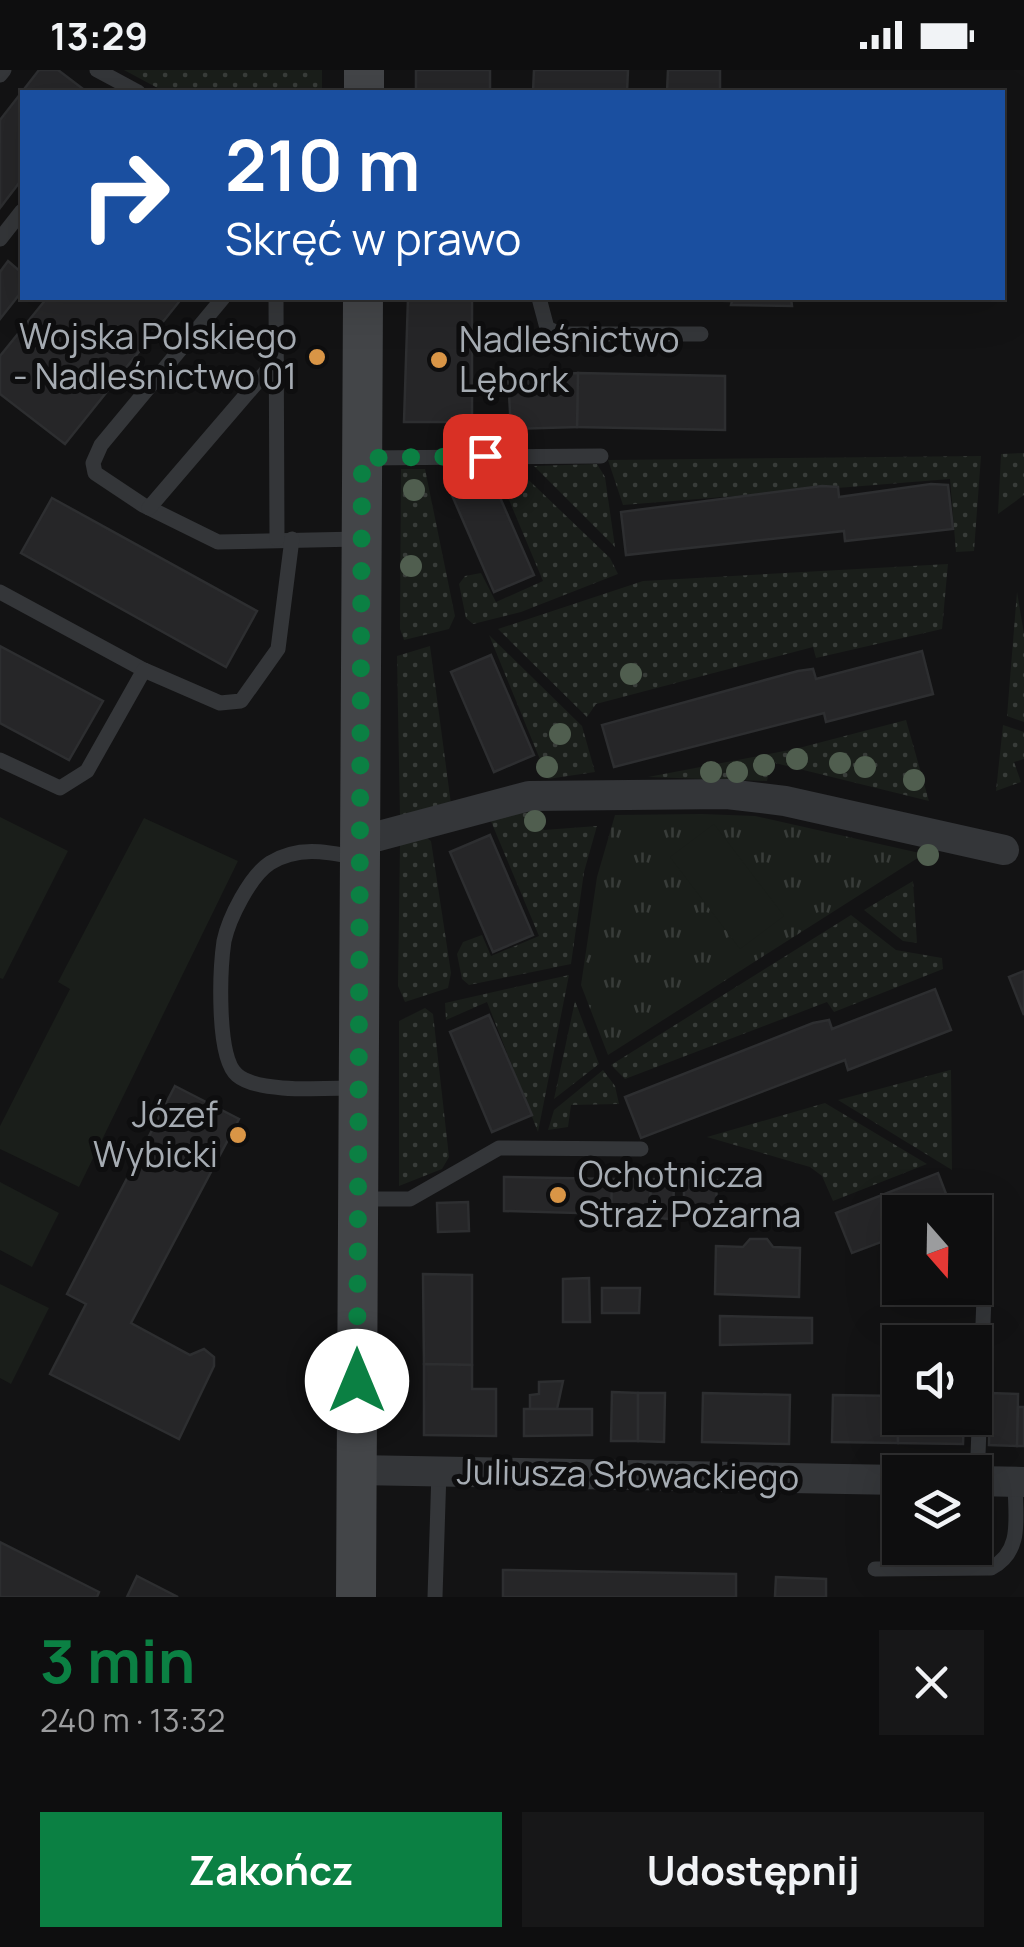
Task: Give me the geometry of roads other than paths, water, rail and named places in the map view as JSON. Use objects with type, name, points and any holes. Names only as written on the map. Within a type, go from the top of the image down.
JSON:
[{"type":"street","points":[[356,1597],[362,300]]},
{"type":"street","points":[[360,849],[529,796],[727,794],[784,801],[1004,850]]},
{"type":"street","name":"Juliusza Słowackiego","points":[[356,1470],[882,1480]]},
{"type":"street","points":[[992,1481],[1020,1481]]},
{"type":"lane","points":[[97,70],[126,90]]},
{"type":"lane","points":[[0,239],[20,214]]},
{"type":"lane","points":[[221,300],[101,445],[93,463],[95,473],[150,508],[218,542],[362,539]]},
{"type":"lane","points":[[0,592],[144,670],[220,703],[241,701],[278,649],[285,539],[276,300]]},
{"type":"lane","points":[[539,300],[547,328],[560,334],[700,334]]},
{"type":"lane","points":[[150,508],[276,360]]},
{"type":"lane","points":[[362,458],[601,456]]},
{"type":"lane","points":[[0,760],[60,788],[76,782],[87,771],[144,670]]},
{"type":"lane","points":[[358,1088],[254,1085],[230,1068],[222,1047],[224,942],[255,877],[276,860],[302,851],[360,849]]},
{"type":"lane","points":[[357,1199],[410,1199],[499,1148],[642,1149]]},
{"type":"lane","points":[[977,1455],[983,1305]]},
{"type":"lane","points":[[435,1597],[438,1472]]},
{"type":"lane","points":[[875,1569],[991,1568],[1007,1560],[1016,1549],[1020,1481]]},
{"type":"place","name":"Wojska Polskiego - Nadleśnictwo 01","points":[[317,357]]},
{"type":"place","name":"Nadleśnictwo Lębork","points":[[439,360]]},
{"type":"place","name":"Józef Wybicki","points":[[238,1135]]},
{"type":"place","name":"Ochotnicza Straż Pożarna","points":[[558,1195]]}]
